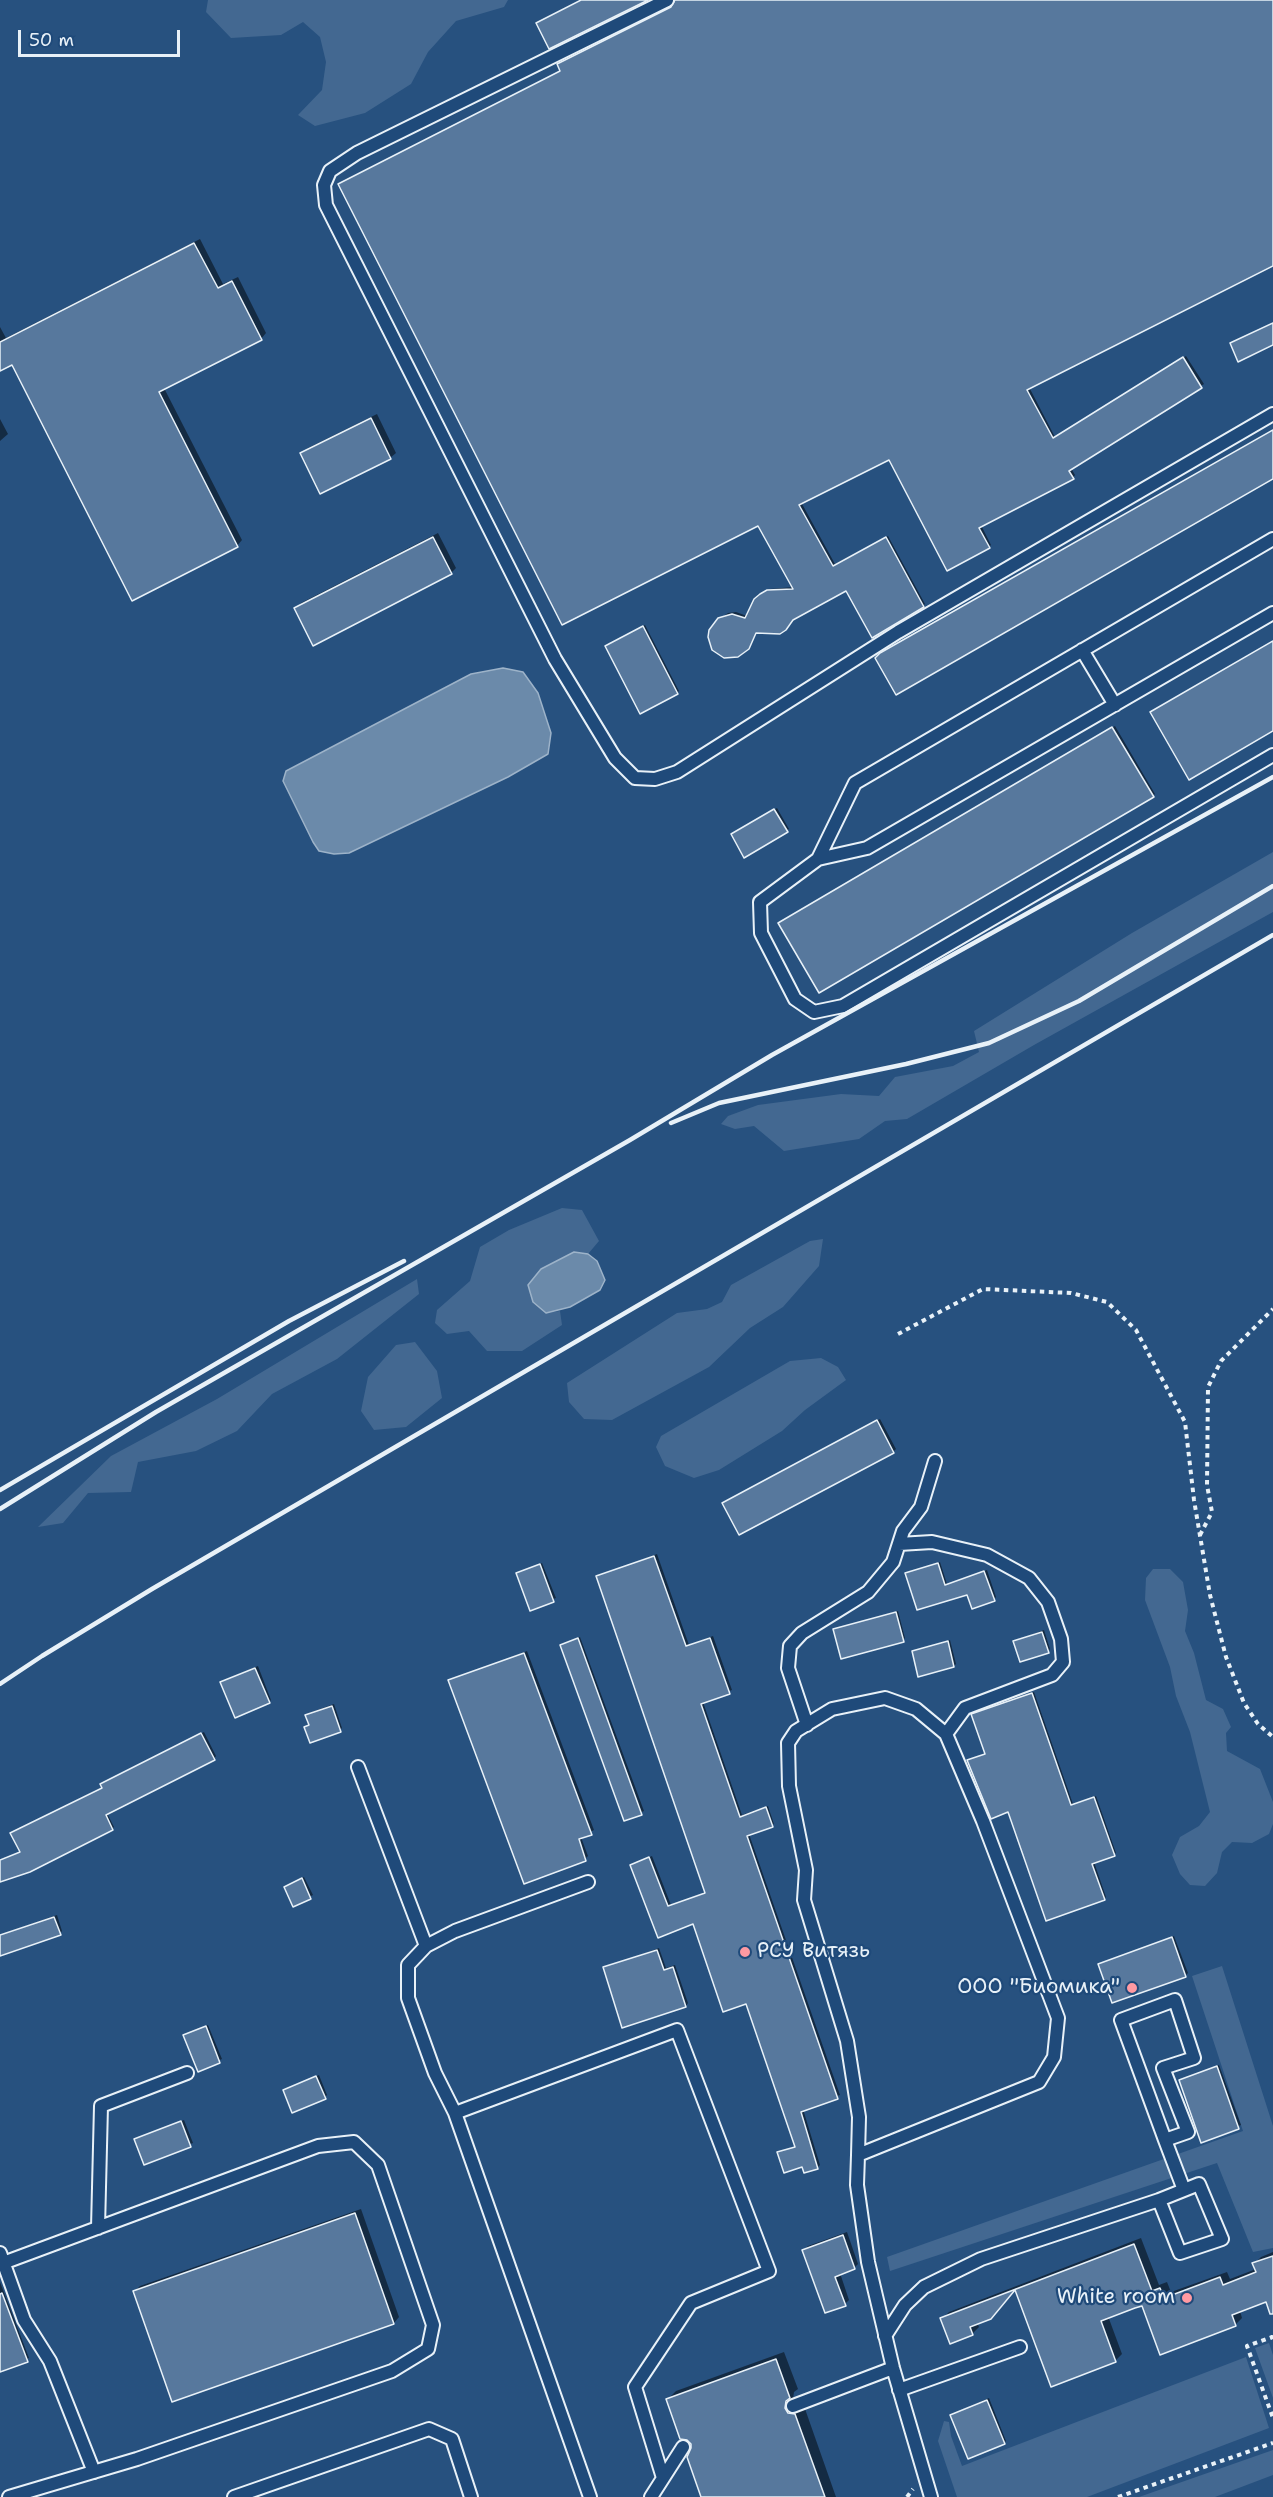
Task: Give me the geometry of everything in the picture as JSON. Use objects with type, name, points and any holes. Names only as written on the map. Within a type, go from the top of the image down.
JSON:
[{"type":"lane","points":[[667,0],[357,153],[330,171],[324,185],[326,205],[555,659],[615,758],[635,778],[655,779],[677,772],[898,632],[1273,414]]},
{"type":"lane","points":[[818,859],[855,783],[1273,539]]},
{"type":"lane","points":[[1273,613],[867,848],[818,859],[760,902],[761,933],[795,999],[814,1012],[843,1006],[1273,756]]},
{"type":"lane","points":[[1082,650],[1115,705]]},
{"type":"lane","points":[[807,1725],[788,1668],[790,1646],[802,1633],[868,1592],[893,1562],[903,1531],[921,1507],[935,1461]]},
{"type":"lane","points":[[899,1544],[932,1542],[987,1555],[1029,1578],[1048,1602],[1061,1640],[1063,1662],[1052,1675],[965,1708],[946,1734]]},
{"type":"lane","points":[[858,2155],[1039,2082],[1054,2057],[1058,2018],[983,1821],[946,1734],[916,1709],[885,1698],[832,1709],[796,1731],[788,1743],[789,1786],[806,1870],[804,1900],[848,2041],[859,2116],[857,2186],[863,2229],[892,2368],[931,2497]]},
{"type":"lane","points":[[358,1767],[426,1946]]},
{"type":"lane","points":[[588,1882],[455,1931],[426,1946],[408,1965],[408,1998],[435,2073],[455,2113],[590,2497]]},
{"type":"lane","points":[[1165,2140],[1188,2132],[1163,2068],[1194,2058],[1175,2000],[1121,2020],[1165,2140],[1184,2190]]},
{"type":"lane","points":[[455,2113],[677,2030],[769,2271],[691,2303],[635,2387],[663,2478]]},
{"type":"lane","points":[[98,2228],[101,2106],[187,2073]]},
{"type":"lane","points":[[9,2497],[94,2472],[148,2456],[392,2371],[428,2349],[433,2325],[378,2164],[354,2142],[318,2146],[98,2228],[2,2258],[24,2320],[50,2361],[94,2472]]},
{"type":"lane","points":[[885,2336],[905,2305],[924,2287],[981,2259],[1159,2200],[1199,2184],[1222,2239],[1180,2253],[1159,2200]]},
{"type":"lane","points":[[899,2390],[1020,2347]]},
{"type":"lane","points":[[793,2406],[892,2368]]},
{"type":"lane","points":[[234,2497],[429,2430],[452,2439],[471,2497]]},
{"type":"lane","points":[[651,2497],[683,2447]]},
{"type":"path","points":[[898,1335],[983,1290],[1071,1293],[1107,1302],[1136,1330],[1185,1422],[1194,1500],[1210,1595],[1227,1657],[1244,1703],[1258,1724],[1273,1737]]},
{"type":"path","points":[[1200,1536],[1212,1512],[1207,1485],[1208,1387],[1221,1361],[1273,1309]]},
{"type":"path","points":[[1273,2339],[1272,2337],[1247,2346],[1273,2418]]},
{"type":"path","points":[[1118,2497],[1273,2443]]},
{"type":"shaded area","points":[[208,0],[508,0],[504,7],[456,21],[428,52],[411,84],[365,113],[315,126],[298,115],[322,90],[326,62],[320,37],[303,22],[281,35],[231,38],[206,12]]},
{"type":"shaded area","points":[[503,668],[523,672],[538,693],[551,733],[548,754],[508,777],[349,853],[334,854],[319,851],[283,781],[286,771],[471,674]]},
{"type":"shaded area","points":[[1273,852],[1273,912],[1034,1045],[907,1119],[885,1121],[859,1139],[784,1151],[754,1126],[735,1129],[721,1124],[728,1116],[758,1105],[841,1094],[879,1096],[895,1077],[953,1066],[979,1052],[974,1031],[1132,933]]},
{"type":"shaded area","points":[[562,1208],[582,1210],[599,1241],[588,1254],[574,1252],[546,1313],[560,1311],[562,1325],[522,1351],[487,1351],[469,1331],[447,1334],[435,1323],[437,1310],[470,1281],[480,1247],[509,1230]]},
{"type":"shaded area","points":[[823,1239],[819,1266],[783,1307],[750,1328],[709,1367],[612,1420],[584,1419],[569,1402],[567,1383],[677,1313],[707,1309],[722,1302],[731,1285],[810,1241]]},
{"type":"shaded area","points":[[574,1252],[588,1254],[597,1261],[605,1280],[600,1290],[570,1307],[546,1313],[533,1302],[528,1285],[541,1269]]},
{"type":"shaded area","points":[[417,1279],[419,1294],[337,1359],[272,1394],[237,1431],[196,1451],[138,1462],[131,1492],[88,1493],[63,1523],[38,1527],[111,1456],[217,1399]]},
{"type":"shaded area","points":[[415,1342],[437,1371],[442,1398],[406,1427],[374,1430],[361,1411],[368,1377],[396,1345]]},
{"type":"shaded area","points":[[821,1358],[838,1367],[846,1380],[805,1410],[782,1431],[719,1470],[694,1478],[665,1466],[656,1447],[661,1436],[790,1361]]},
{"type":"shaded area","points":[[1153,1569],[1170,1569],[1183,1582],[1188,1610],[1185,1631],[1194,1653],[1206,1700],[1223,1709],[1231,1727],[1226,1733],[1227,1751],[1260,1769],[1273,1802],[1273,1824],[1269,1834],[1252,1843],[1232,1842],[1222,1852],[1217,1873],[1205,1886],[1190,1885],[1180,1874],[1172,1855],[1180,1837],[1199,1826],[1210,1812],[1190,1732],[1176,1696],[1170,1667],[1145,1600],[1146,1578]]},
{"type":"shaded area","points":[[1222,1966],[1273,2126],[1273,2248],[1253,2252],[1217,2163],[890,2271],[887,2257],[1243,2131],[1192,1976]]},
{"type":"shaded area","points":[[1269,2343],[1273,2355],[1273,2398],[1255,2348]]},
{"type":"shaded area","points":[[1246,2357],[1269,2428],[1087,2497],[957,2497],[938,2441],[944,2421],[949,2422],[951,2436],[962,2466]]},
{"type":"shaded area","points":[[1273,2450],[1273,2475],[1215,2497],[1139,2497]]},
{"type":"building","points":[[581,0],[648,0],[549,49],[536,23]]},
{"type":"building","points":[[675,0],[1273,0],[1273,266],[1027,390],[1053,438],[1183,357],[1202,388],[1069,471],[1074,479],[979,528],[990,548],[947,571],[889,460],[799,505],[833,566],[886,537],[924,607],[872,638],[846,591],[793,620],[780,634],[756,633],[749,649],[738,657],[724,658],[712,650],[708,637],[709,630],[718,618],[732,614],[745,618],[754,599],[760,594],[767,590],[793,589],[758,526],[562,625],[338,184],[560,71],[557,64],[671,7]]},
{"type":"building","points":[[194,243],[218,288],[232,281],[262,340],[159,392],[238,547],[132,601],[12,365],[0,371],[0,342]]},
{"type":"building","points":[[1273,323],[1273,345],[1238,362],[1230,343]]},
{"type":"building","points":[[371,418],[391,459],[320,494],[300,453]]},
{"type":"building","points":[[1273,430],[1273,479],[896,695],[875,658],[880,653]]},
{"type":"building","points":[[433,537],[452,574],[313,646],[294,608]]},
{"type":"building","points":[[643,626],[678,694],[640,714],[605,646]]},
{"type":"building","points":[[1273,641],[1273,731],[1189,780],[1150,712]]},
{"type":"building","points":[[1112,727],[1154,797],[819,993],[778,923]]},
{"type":"building","points":[[774,809],[788,832],[744,858],[731,834]]},
{"type":"building","points":[[877,1420],[894,1453],[739,1535],[722,1503]]},
{"type":"building","name":"РСУ Витязь","points":[[654,1556],[686,1646],[710,1638],[730,1694],[701,1704],[740,1817],[766,1807],[773,1827],[747,1836],[838,2099],[801,2112],[818,2169],[804,2173],[802,2167],[784,2173],[777,2152],[795,2147],[746,2004],[723,2012],[693,1924],[658,1938],[630,1865],[649,1857],[668,1906],[705,1893],[596,1576]]},
{"type":"building","points":[[938,1563],[945,1585],[984,1571],[995,1601],[972,1609],[967,1595],[917,1610],[905,1573]]},
{"type":"building","points":[[540,1564],[554,1602],[530,1611],[516,1573]]},
{"type":"building","points":[[896,1612],[904,1642],[841,1659],[833,1629]]},
{"type":"building","points":[[1042,1632],[1049,1653],[1020,1662],[1013,1641]]},
{"type":"building","points":[[578,1638],[642,1815],[624,1821],[560,1645]]},
{"type":"building","points":[[948,1641],[954,1667],[918,1677],[912,1651]]},
{"type":"building","points":[[524,1653],[592,1835],[579,1839],[586,1861],[524,1884],[448,1680]]},
{"type":"building","points":[[255,1668],[270,1703],[235,1718],[220,1682]]},
{"type":"building","points":[[1032,1693],[1071,1805],[1094,1797],[1115,1856],[1092,1864],[1105,1900],[1046,1921],[1008,1812],[991,1819],[967,1760],[985,1754],[971,1714]]},
{"type":"building","points":[[332,1706],[341,1732],[310,1743],[304,1727],[309,1725],[305,1715]]},
{"type":"building","points":[[201,1733],[215,1760],[106,1815],[113,1830],[30,1872],[0,1882],[0,1860],[20,1852],[10,1833],[102,1788],[100,1784]]},
{"type":"building","points":[[302,1878],[311,1899],[293,1907],[284,1887]]},
{"type":"building","points":[[54,1917],[61,1935],[0,1956],[0,1935]]},
{"type":"building","points":[[1172,1937],[1186,1977],[1112,2003],[1098,1964]]},
{"type":"building","points":[[657,1950],[664,1970],[673,1967],[686,2007],[622,2028],[603,1967]]},
{"type":"building","points":[[206,2026],[220,2063],[198,2072],[183,2035]]},
{"type":"building","points":[[1217,2066],[1239,2129],[1201,2143],[1179,2080]]},
{"type":"building","points":[[316,2076],[326,2099],[292,2113],[283,2090]]},
{"type":"building","points":[[181,2121],[191,2147],[144,2165],[134,2139]]},
{"type":"building","points":[[355,2213],[394,2324],[172,2402],[133,2291]]},
{"type":"building","points":[[843,2235],[855,2269],[835,2277],[846,2306],[825,2313],[802,2250]]},
{"type":"building","points":[[1134,2244],[1152,2291],[1160,2288],[1164,2298],[1220,2277],[1223,2285],[1256,2272],[1252,2263],[1273,2256],[1273,2314],[1270,2314],[1266,2302],[1232,2315],[1236,2326],[1160,2355],[1142,2306],[1135,2308],[1101,2321],[1116,2362],[1051,2387],[1015,2290],[991,2319],[970,2327],[973,2335],[950,2344],[940,2318]]},
{"type":"building","points":[[2,2293],[28,2362],[0,2372],[0,2294]]},
{"type":"building","points":[[776,2359],[790,2398],[786,2401],[785,2408],[788,2413],[795,2414],[825,2497],[701,2497],[687,2457],[691,2444],[687,2440],[680,2439],[666,2399]]},
{"type":"building","points":[[987,2400],[1005,2444],[968,2459],[950,2415]]},
{"type":"railway","points":[[0,1509],[156,1412],[630,1140],[772,1055],[1273,777]]},
{"type":"railway","points":[[671,1123],[719,1103],[906,1064],[989,1043],[1079,1001],[1273,886]]},
{"type":"railway","points":[[0,1684],[152,1589],[1273,935]]},
{"type":"railway","points":[[0,1490],[289,1321],[404,1261]]},
{"type":"place","name":"РСУ Витязь","points":[[745,1952]]},
{"type":"place","name":"ООО \"Биомика\"","points":[[1132,1988]]},
{"type":"place","name":"White room","points":[[1187,2298]]}]
